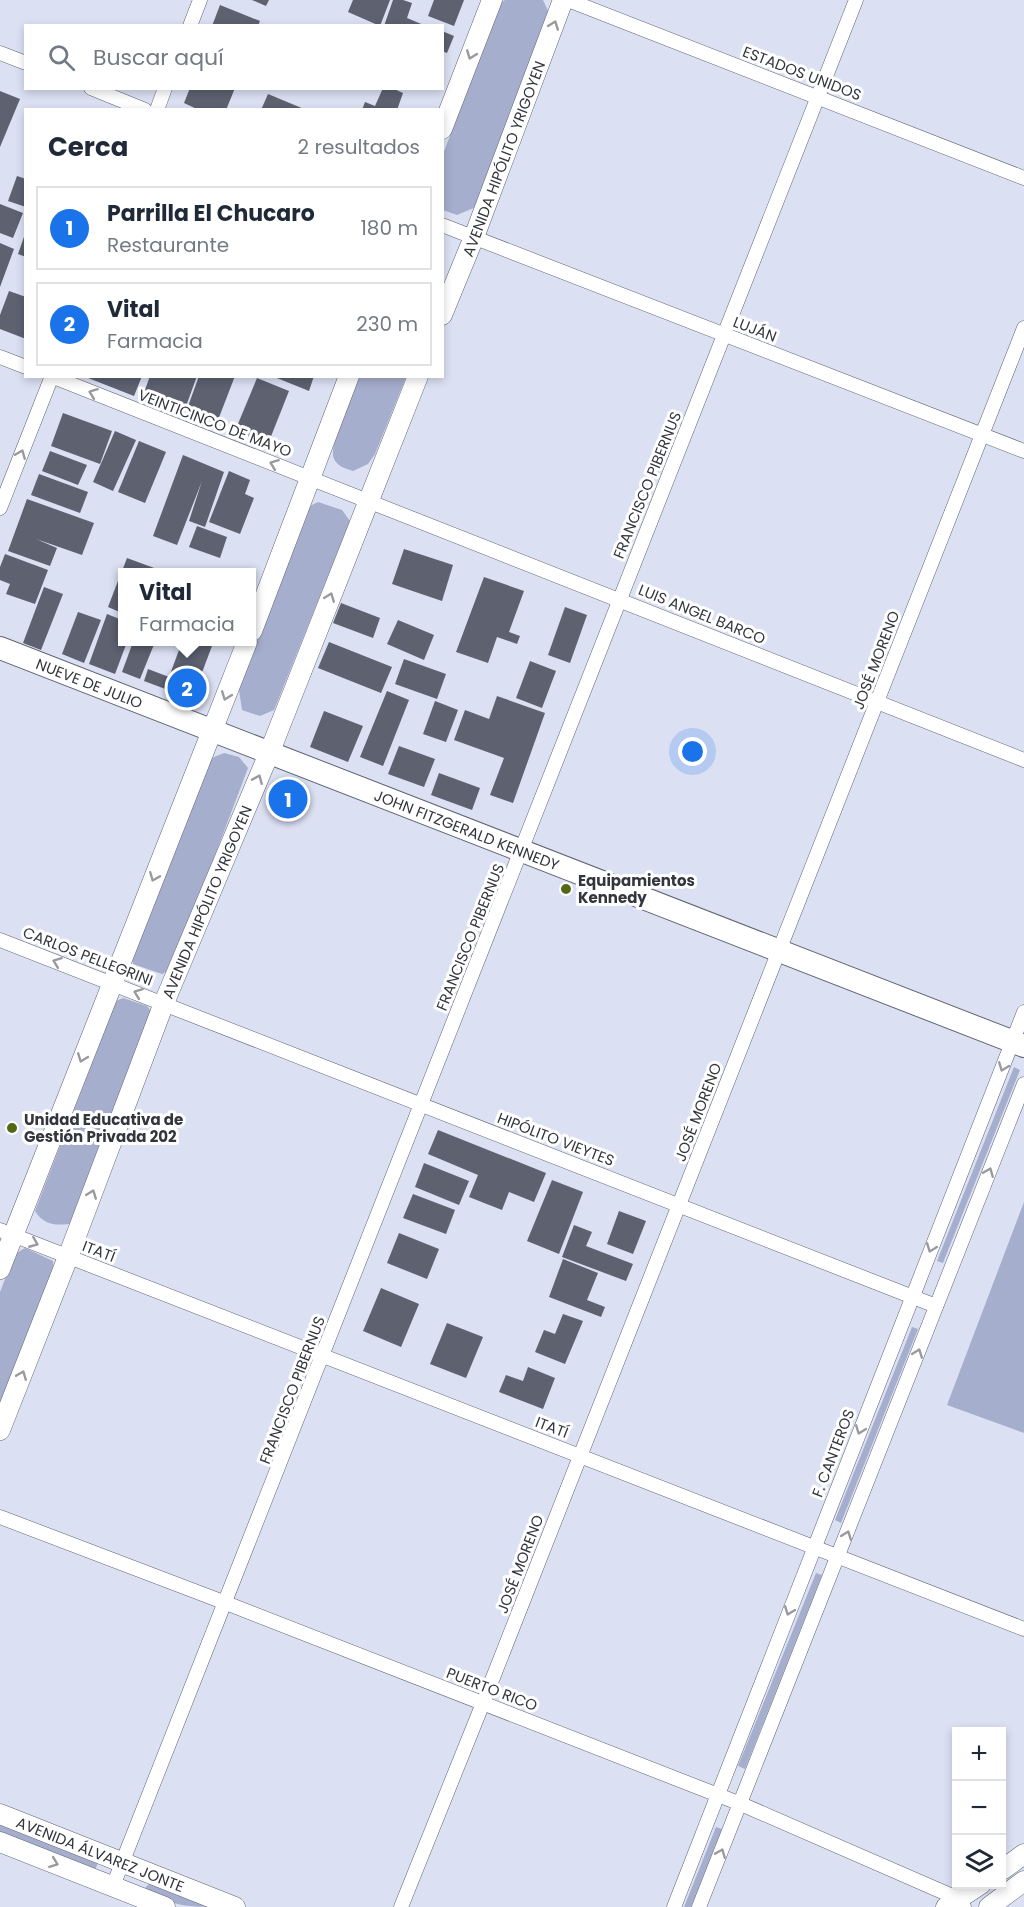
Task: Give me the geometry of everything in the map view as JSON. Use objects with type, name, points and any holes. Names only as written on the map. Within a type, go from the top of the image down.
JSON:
[{"type":"main road","points":[[444,124],[492,0]]},
{"type":"main road","name":"AVENIDA HIPÓLITO YRIGOYEN","points":[[444,310],[474,237],[563,0]]},
{"type":"main road","points":[[256,621],[348,378]]},
{"type":"main road","name":"AVENIDA HIPÓLITO YRIGOYEN","points":[[0,1430],[164,1003],[270,751],[417,378]]},
{"type":"main road","points":[[0,1269],[7,1233],[111,983],[245,646]]},
{"type":"main road","name":"NUEVE DE JULIO","points":[[0,648],[213,730]]},
{"type":"main road","name":"JOHN FITZGERALD KENNEDY","points":[[213,730],[1018,1044]]},
{"type":"main road","name":"AVENIDA ÁLVAREZ JONTE","points":[[0,1814],[235,1907]]},
{"type":"main road","name":"AVENIDA ÁLVAREZ JONTE","points":[[0,1842],[165,1907]]},
{"type":"main road","points":[[1006,1867],[1024,1854]]},
{"type":"main road","points":[[989,1907],[1024,1881]]},
{"type":"main road","points":[[957,1904],[975,1889]]},
{"type":"street","points":[[191,24],[200,0]]},
{"type":"street","name":"ESTADOS UNIDOS","points":[[568,0],[1024,178]]},
{"type":"street","name":"FRANCISCO PIBERNUS","points":[[113,1886],[856,0]]},
{"type":"street","points":[[0,53],[24,62]]},
{"type":"street","points":[[96,90],[140,108]]},
{"type":"street","points":[[158,108],[164,90]]},
{"type":"street","name":"LUJÁN","points":[[444,226],[1024,451]]},
{"type":"street","name":"JOSÉ MORENO","points":[[401,1907],[1024,328]]},
{"type":"street","points":[[0,357],[24,366]]},
{"type":"street","points":[[0,508],[52,378]]},
{"type":"street","name":"VEINTICINCO DE MAYO","points":[[55,378],[368,500]]},
{"type":"street","name":"LUIS ANGEL BARCO","points":[[368,500],[1024,760]]},
{"type":"street","name":"CARLOS PELLEGRINI","points":[[0,940],[164,1003]]},
{"type":"street","name":"HIPÓLITO VIEYTES","points":[[164,1003],[936,1306]]},
{"type":"street","name":"F. CANTEROS","points":[[674,1907],[912,1297],[1018,1044],[1024,1012]]},
{"type":"street","points":[[699,1907],[1024,1084]]},
{"type":"street","name":"ITATÍ","points":[[7,1233],[1024,1629]]},
{"type":"street","name":"PUERTO RICO","points":[[0,1517],[741,1804],[957,1904]]},
{"type":"shaded area","points":[[505,0],[543,0],[549,13],[476,207],[457,215],[444,210],[444,152],[500,3]]},
{"type":"shaded area","points":[[358,378],[406,378],[375,454],[368,464],[353,471],[342,467],[334,459],[334,442]]},
{"type":"shaded area","points":[[318,502],[342,510],[350,521],[274,710],[260,716],[242,710],[239,690],[308,507]]},
{"type":"shaded area","points":[[224,753],[239,757],[248,768],[172,969],[162,974],[133,964],[132,954],[207,760]]},
{"type":"shaded area","points":[[123,998],[147,1006],[153,1014],[74,1223],[52,1224],[43,1220],[35,1211],[116,1001]]},
{"type":"shaded area","points":[[1014,1067],[1020,1070],[943,1263],[937,1261]]},
{"type":"shaded area","points":[[1024,1202],[1024,1433],[947,1405]]},
{"type":"shaded area","points":[[25,1248],[53,1261],[54,1272],[0,1410],[0,1292],[15,1254]]},
{"type":"shaded area","points":[[912,1327],[918,1329],[841,1523],[835,1520]]},
{"type":"shaded area","points":[[816,1573],[822,1575],[745,1769],[738,1766]]},
{"type":"shaded area","points":[[0,1822],[98,1863],[95,1870],[0,1836]]},
{"type":"shaded area","points":[[716,1827],[722,1829],[691,1907],[684,1907]]},
{"type":"shaded area","points":[[156,1882],[221,1907],[181,1905],[162,1899],[145,1888]]},
{"type":"building","points":[[252,0],[269,0],[266,6]]},
{"type":"building","points":[[353,0],[390,0],[381,24],[375,24],[348,12]]},
{"type":"building","points":[[393,0],[403,0],[412,3],[407,18],[421,24],[385,24]]},
{"type":"building","points":[[434,0],[464,0],[454,26],[428,16]]},
{"type":"building","points":[[220,5],[260,21],[259,24],[213,24]]},
{"type":"building","points":[[444,32],[454,36],[447,53],[444,52]]},
{"type":"building","points":[[189,90],[234,90],[227,108],[195,108],[184,103]]},
{"type":"building","points":[[382,90],[396,90],[403,93],[398,108],[363,108],[365,102],[375,106]]},
{"type":"building","points":[[0,91],[20,99],[0,147]]},
{"type":"building","points":[[268,94],[302,108],[262,108]]},
{"type":"building","points":[[17,176],[24,178],[24,206],[8,201]]},
{"type":"building","points":[[0,204],[23,213],[13,238],[0,233]]},
{"type":"building","points":[[24,237],[24,256],[18,254]]},
{"type":"building","points":[[0,243],[14,249],[0,287]]},
{"type":"building","points":[[9,291],[24,296],[24,338],[0,329],[0,315]]},
{"type":"building","points":[[88,378],[141,378],[134,396]]},
{"type":"building","points":[[149,378],[196,378],[185,409],[165,402],[163,406],[142,398]]},
{"type":"building","points":[[198,378],[234,378],[218,420],[187,409]]},
{"type":"building","points":[[257,378],[289,391],[268,444],[235,431]]},
{"type":"building","points":[[277,378],[313,378],[309,391]]},
{"type":"building","points":[[63,413],[112,431],[100,464],[51,446]]},
{"type":"building","points":[[115,431],[136,440],[113,491],[93,482]]},
{"type":"building","points":[[139,441],[166,452],[145,503],[118,492]]},
{"type":"building","points":[[50,451],[87,465],[78,485],[42,471]]},
{"type":"building","points":[[183,455],[224,472],[205,527],[189,521],[202,481],[177,545],[153,536]]},
{"type":"building","points":[[229,471],[250,480],[245,494],[254,498],[240,534],[209,522]]},
{"type":"building","points":[[39,474],[88,492],[80,513],[31,495]]},
{"type":"building","points":[[27,499],[94,523],[82,555],[36,539],[57,548],[50,566],[8,551]]},
{"type":"building","points":[[197,526],[227,537],[220,558],[189,547]]},
{"type":"building","points":[[404,549],[453,565],[442,601],[392,584]]},
{"type":"building","points":[[5,554],[48,570],[35,604],[6,594],[10,584],[0,580],[0,567]]},
{"type":"building","points":[[127,558],[154,568],[123,568]]},
{"type":"building","points":[[484,577],[524,591],[509,632],[520,636],[517,644],[497,637],[488,663],[456,652]]},
{"type":"building","points":[[118,581],[118,611],[108,607]]},
{"type":"building","points":[[44,587],[63,594],[41,650],[23,643]]},
{"type":"building","points":[[341,603],[380,618],[373,638],[333,623]]},
{"type":"building","points":[[565,607],[587,615],[570,663],[548,655]]},
{"type":"building","points":[[78,612],[101,620],[84,663],[62,654]]},
{"type":"building","points":[[107,614],[118,618],[118,646],[126,646],[115,674],[89,664]]},
{"type":"building","points":[[398,620],[434,635],[424,660],[387,644]]},
{"type":"building","points":[[329,642],[392,667],[381,693],[318,668]]},
{"type":"building","points":[[132,646],[153,646],[140,679],[122,672]]},
{"type":"building","points":[[181,646],[212,646],[192,699],[144,681],[148,669],[169,677]]},
{"type":"building","points":[[404,659],[446,674],[437,699],[395,684]]},
{"type":"building","points":[[530,661],[556,671],[542,708],[516,698]]},
{"type":"building","points":[[387,691],[409,700],[383,766],[360,757]]},
{"type":"building","points":[[497,696],[545,713],[513,803],[490,795],[504,758],[454,740],[465,710],[489,719]]},
{"type":"building","points":[[435,701],[458,710],[446,742],[423,734]]},
{"type":"building","points":[[324,711],[363,726],[348,762],[310,747]]},
{"type":"building","points":[[399,746],[435,759],[424,787],[388,774]]},
{"type":"building","points":[[439,773],[480,788],[472,810],[431,795]]},
{"type":"building","points":[[438,1130],[546,1173],[534,1202],[509,1192],[502,1210],[469,1197],[478,1175],[428,1154]]},
{"type":"building","points":[[424,1163],[469,1181],[459,1205],[415,1187]]},
{"type":"building","points":[[552,1180],[583,1192],[559,1254],[527,1241]]},
{"type":"building","points":[[413,1194],[455,1210],[446,1234],[403,1218]]},
{"type":"building","points":[[619,1211],[646,1221],[633,1254],[607,1244]]},
{"type":"building","points":[[574,1225],[592,1232],[586,1246],[633,1264],[626,1281],[562,1257]]},
{"type":"building","points":[[399,1233],[439,1249],[427,1279],[387,1263]]},
{"type":"building","points":[[563,1259],[598,1273],[587,1300],[605,1307],[601,1317],[549,1297]]},
{"type":"building","points":[[381,1288],[419,1304],[401,1347],[363,1331]]},
{"type":"building","points":[[563,1314],[583,1321],[565,1364],[535,1352],[544,1330],[555,1334]]},
{"type":"building","points":[[447,1323],[483,1337],[466,1378],[430,1364]]},
{"type":"building","points":[[528,1367],[555,1378],[543,1409],[499,1392],[506,1375],[523,1381]]},
{"type":"place","name":"Vital","points":[[187,688]]},
{"type":"place","name":"Parrilla El Chucaro","points":[[288,799]]},
{"type":"place","name":"Equipamientos Kennedy","points":[[566,889]]},
{"type":"place","name":"Unidad Educativa de Gestión Privada 202","points":[[12,1128]]}]
